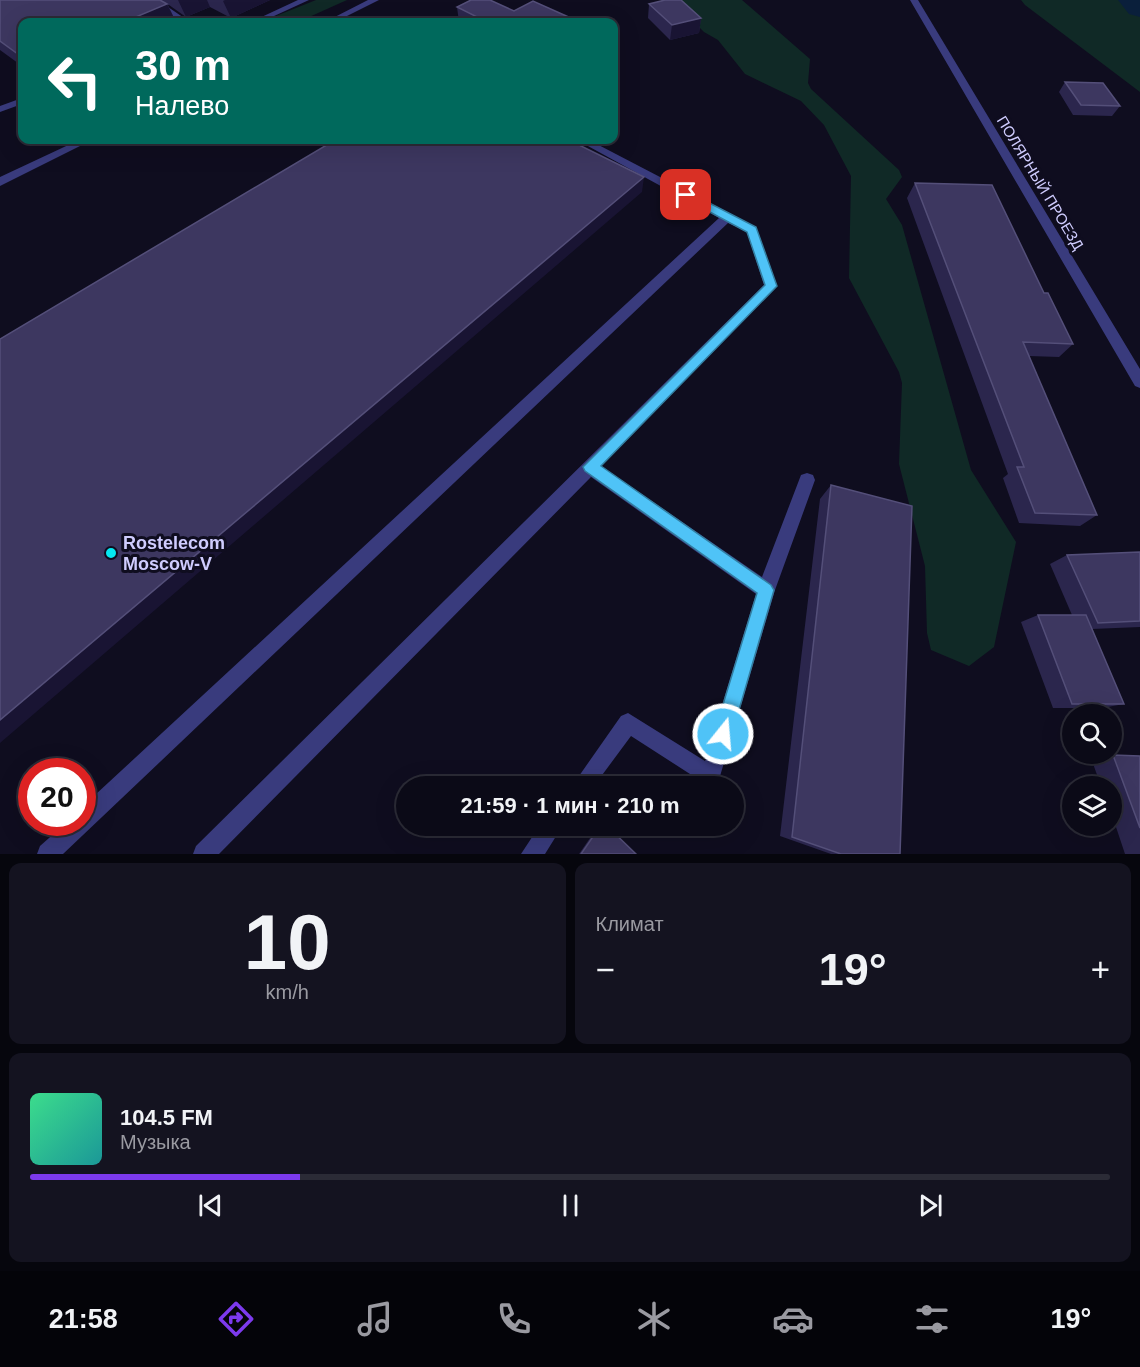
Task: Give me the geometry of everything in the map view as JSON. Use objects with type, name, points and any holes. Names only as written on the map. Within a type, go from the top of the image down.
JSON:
[{"type":"street","points":[[264,18],[305,0]]},
{"type":"street","points":[[337,18],[375,0]]},
{"type":"street","name":"ПОЛЯРНЫЙ ПРОЕЗД","points":[[914,0],[1140,382]]},
{"type":"street","points":[[165,9],[180,18]]},
{"type":"street","points":[[0,109],[18,102]]},
{"type":"street","points":[[0,182],[79,144]]},
{"type":"street","points":[[204,854],[771,286],[752,230],[590,144]]},
{"type":"street","points":[[96,809],[727,217]]},
{"type":"street","points":[[590,467],[766,590]]},
{"type":"street","points":[[589,776],[628,723],[711,776],[766,590],[807,480]]},
{"type":"street","points":[[48,854],[67,836]]},
{"type":"street","points":[[532,854],[545,836]]},
{"type":"green space","points":[[316,0],[347,0],[307,18],[271,18]]},
{"type":"green space","points":[[672,0],[742,0],[810,59],[808,83],[811,89],[899,170],[902,177],[886,199],[902,225],[971,470],[1016,542],[994,647],[969,666],[931,650],[927,633],[925,566],[899,464],[902,383],[899,372],[849,278],[851,176],[824,125],[801,101],[745,74],[718,40],[704,32]]},
{"type":"green space","points":[[1021,0],[1140,0],[1140,92],[1025,5]]},
{"type":"building","points":[[0,0],[160,0],[167,4],[134,18],[18,18],[18,54],[0,41]]},
{"type":"building","points":[[471,0],[490,0],[514,11],[533,1],[571,18],[479,18],[457,7]]},
{"type":"building","points":[[665,0],[681,0],[701,18],[672,25],[649,4]]},
{"type":"building","points":[[1065,82],[1103,83],[1120,106],[1081,105]]},
{"type":"building","name":"Rostelecom Moscow-V","points":[[328,144],[577,144],[644,177],[0,720],[0,339]]},
{"type":"building","points":[[915,183],[992,185],[1044,293],[1048,293],[1073,344],[1023,342],[1097,515],[1035,513],[1017,467],[1024,467]]},
{"type":"building","points":[[831,485],[912,506],[900,854],[841,854],[792,837]]},
{"type":"building","points":[[1140,552],[1140,621],[1098,623],[1067,555]]},
{"type":"building","points":[[1038,615],[1086,615],[1124,704],[1072,704]]},
{"type":"building","points":[[1122,755],[1140,756],[1140,828],[1122,776],[1116,764],[1122,764]]},
{"type":"building","points":[[593,836],[617,836],[636,854],[581,854]]},
{"type":"waterway","points":[[1133,0],[1140,8]]},
{"type":"place","name":"Rostelecom Moscow-V","points":[[111,553]]},
{"type":"route","points":[[686,195],[752,230],[771,286],[590,467],[766,590],[723,734]]}]
